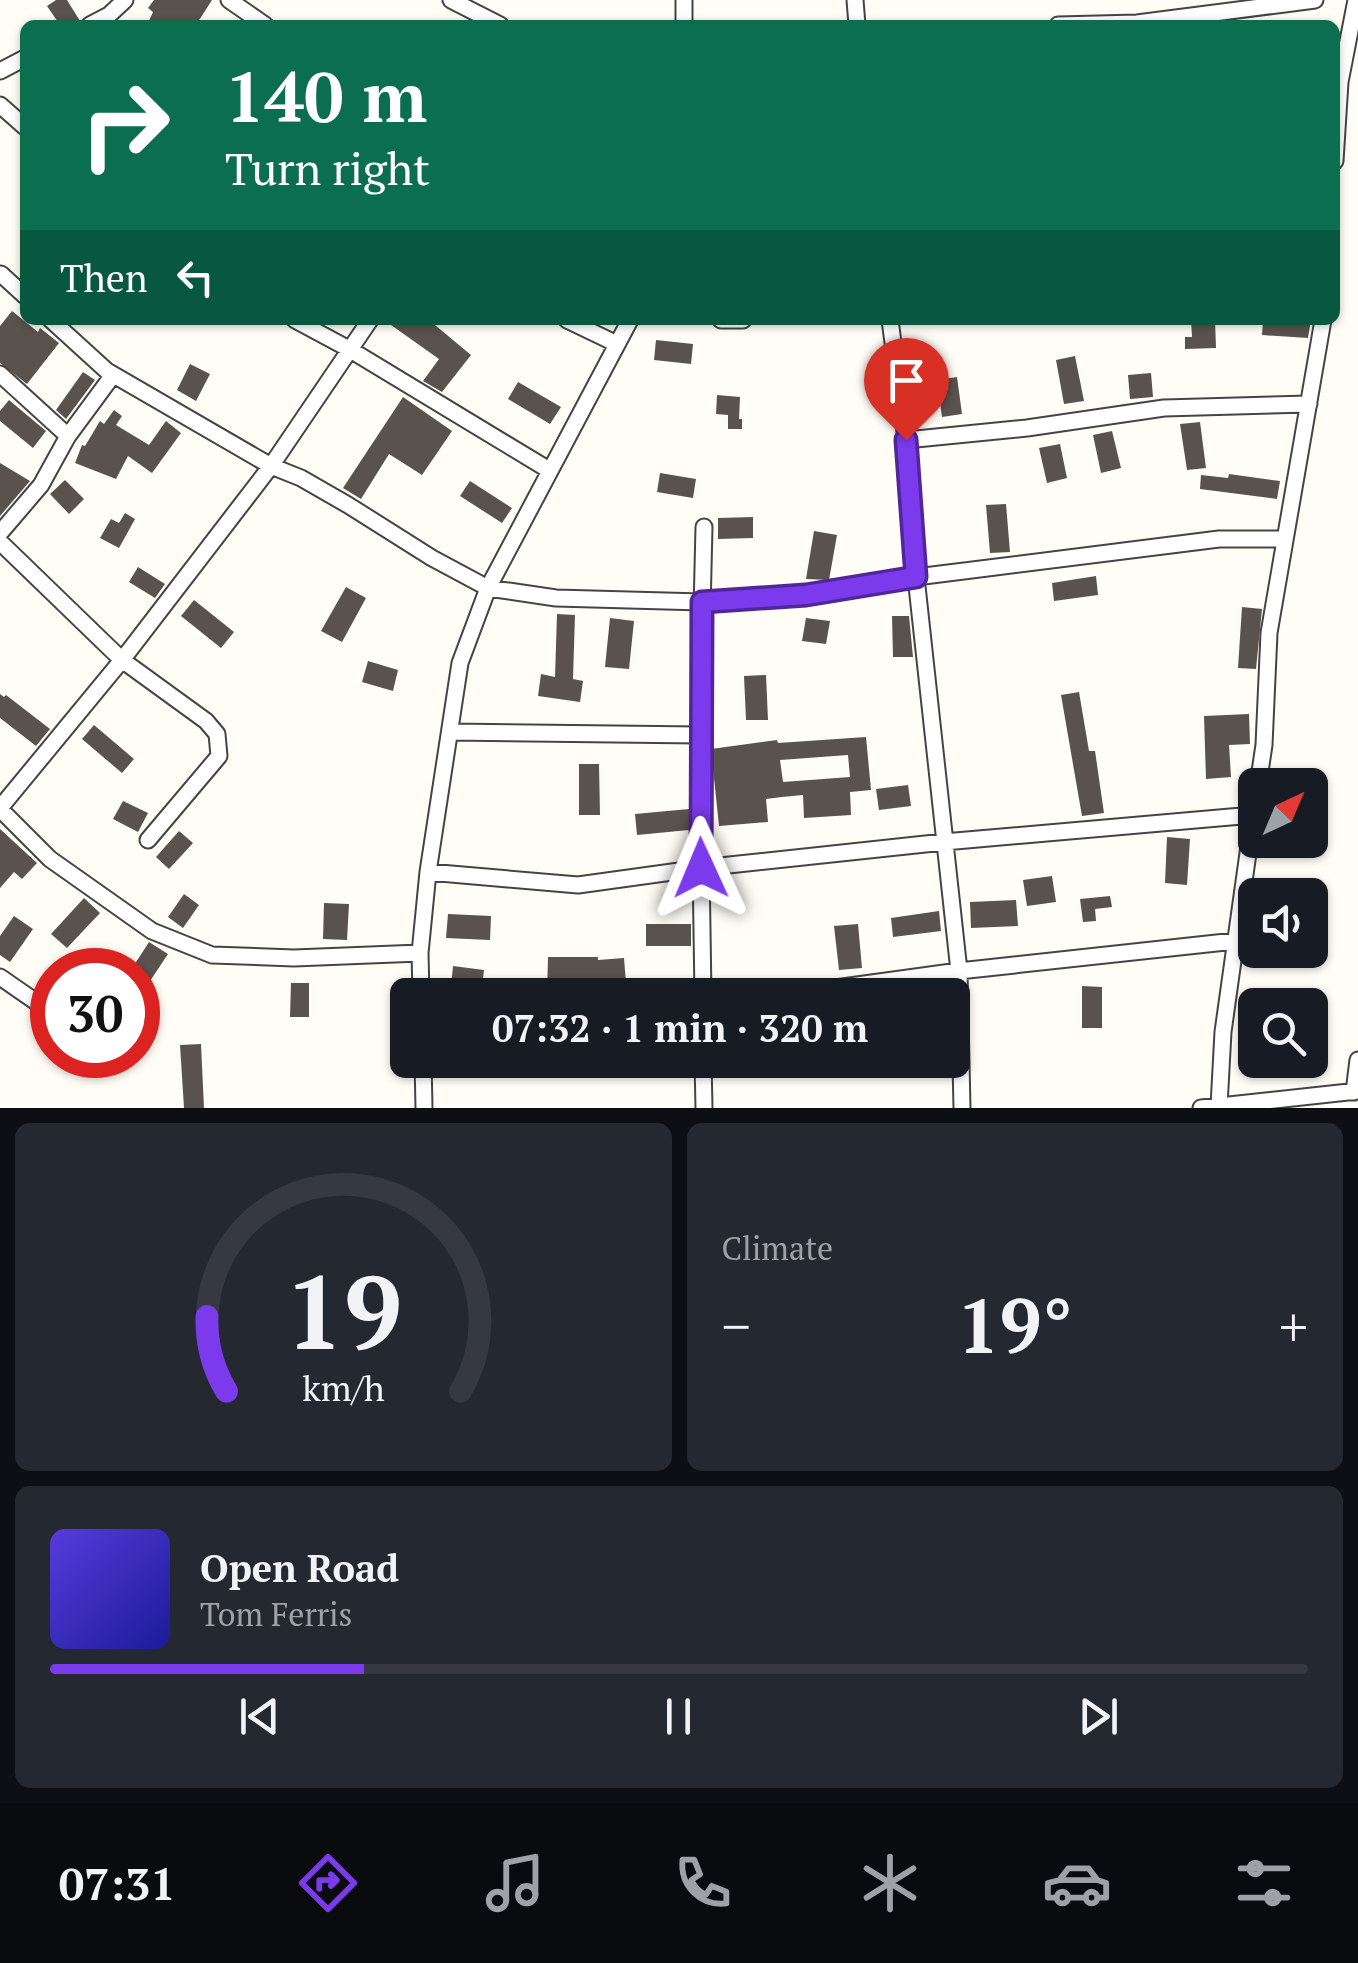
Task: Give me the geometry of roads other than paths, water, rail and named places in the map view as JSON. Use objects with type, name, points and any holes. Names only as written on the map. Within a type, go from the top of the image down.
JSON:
[{"type":"street","points":[[100,20],[125,0]]},
{"type":"street","points":[[230,0],[258,20]]},
{"type":"street","points":[[451,0],[490,20]]},
{"type":"street","points":[[1160,20],[1315,0]]},
{"type":"street","points":[[1340,82],[1356,0]]},
{"type":"street","points":[[0,105],[20,123]]},
{"type":"street","points":[[1,274],[20,291]]},
{"type":"street","points":[[57,325],[113,374],[271,466],[333,496],[488,588],[556,598],[702,602],[806,595],[916,577],[1219,539],[1285,539]]},
{"type":"street","points":[[304,325],[548,470]]},
{"type":"street","points":[[366,325],[271,466],[122,660],[0,809],[50,859],[152,931],[212,955],[294,958],[420,954]]},
{"type":"street","points":[[577,325],[617,344]]},
{"type":"street","points":[[421,978],[428,872],[460,663],[488,588],[627,325]]},
{"type":"street","points":[[891,325],[906,440],[916,577],[958,971],[962,1108]]},
{"type":"street","points":[[1261,768],[1269,633],[1322,325]]},
{"type":"street","points":[[0,374],[68,436]]},
{"type":"street","points":[[0,533],[41,485],[68,436],[113,374]]},
{"type":"street","points":[[906,440],[1164,408],[1309,404]]},
{"type":"street","points":[[703,978],[699,735],[704,526]]},
{"type":"street","points":[[0,542],[122,660],[206,721],[220,742],[219,756],[148,840]]},
{"type":"street","points":[[450,732],[699,735]]},
{"type":"street","points":[[428,872],[578,885],[701,868],[1238,811]]},
{"type":"street","points":[[1219,1106],[1223,1032],[1247,858]]},
{"type":"street","points":[[907,978],[1235,941]]},
{"type":"street","points":[[0,977],[30,997]]},
{"type":"street","points":[[1201,1108],[1356,1091],[1358,1060]]},
{"type":"street","points":[[423,1078],[424,1108]]},
{"type":"street","points":[[704,1078],[704,1108]]}]
